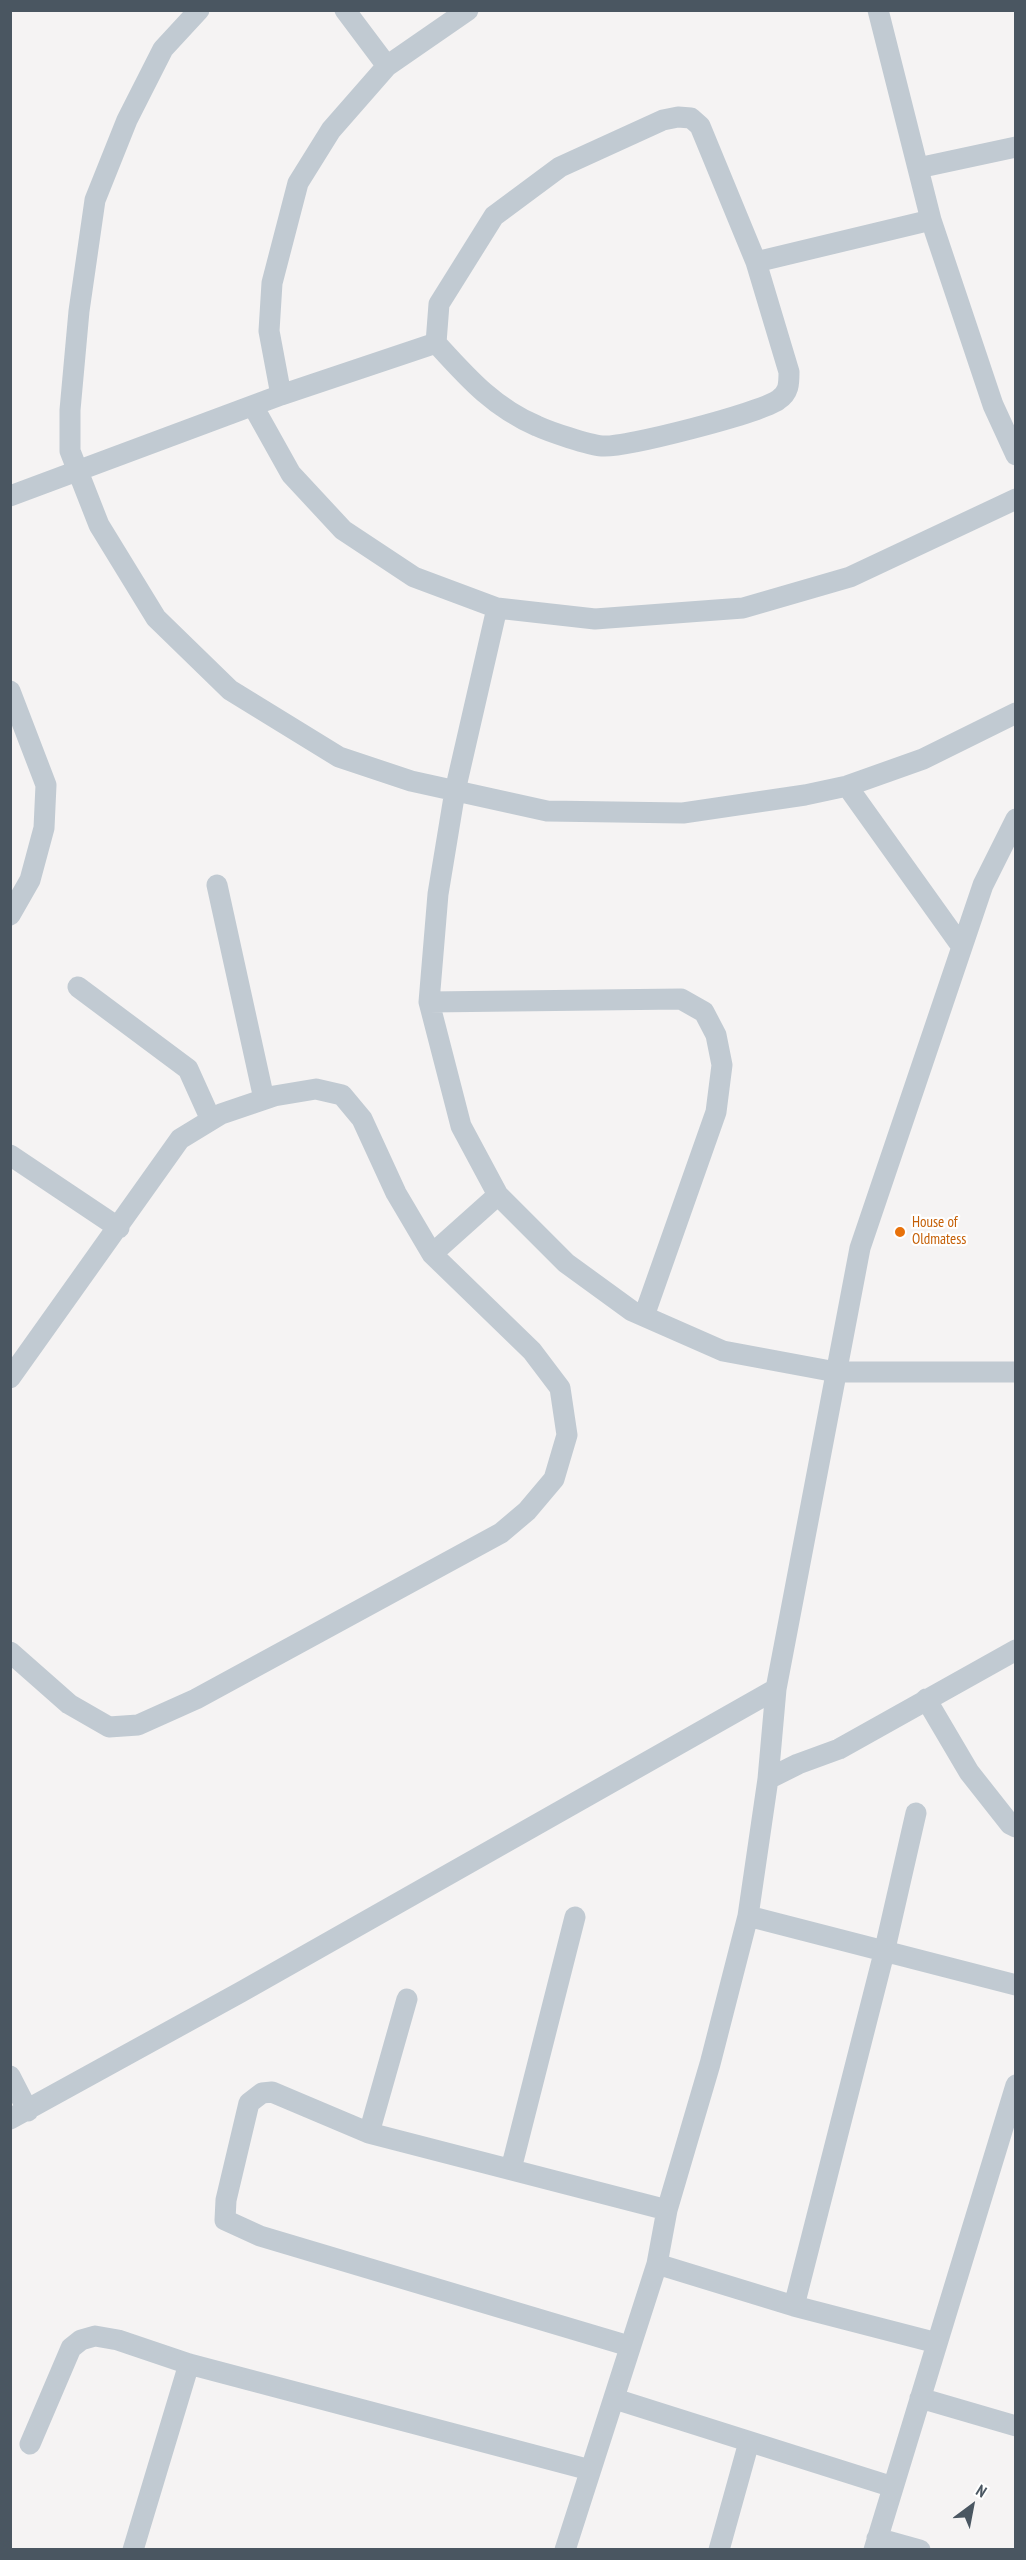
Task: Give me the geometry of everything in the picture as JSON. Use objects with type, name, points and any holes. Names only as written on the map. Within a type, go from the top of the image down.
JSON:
[{"type":"street","points":[[199,10],[163,49],[127,120],[95,200],[79,311],[70,410],[70,451],[99,525],[156,618],[230,690],[339,757],[411,781],[547,811],[683,813],[805,795],[847,786],[923,759],[1016,713]]},
{"type":"street","points":[[345,10],[387,66]]},
{"type":"street","points":[[281,396],[269,331],[272,282],[298,183],[331,130],[387,66],[468,10]]},
{"type":"street","points":[[878,10],[932,220],[993,405],[1016,455]]},
{"type":"street","points":[[678,117],[691,118],[700,126],[756,262],[789,372],[788,389],[780,399],[765,408],[672,433],[603,446],[537,426],[486,397],[436,343],[439,304],[494,216],[560,167],[663,120],[678,117]]},
{"type":"street","points":[[918,168],[1016,147]]},
{"type":"street","points":[[756,262],[932,220]]},
{"type":"street","points":[[10,496],[281,396],[436,343]]},
{"type":"street","points":[[254,406],[291,474],[343,530],[414,577],[497,608],[595,619],[743,608],[850,577],[1016,499]]},
{"type":"street","points":[[497,608],[455,791],[438,894],[429,1002],[461,1126],[498,1195],[566,1263],[632,1311],[723,1351],[836,1372],[1016,1372]]},
{"type":"street","points":[[10,691],[16,700],[46,785],[44,828],[30,880],[10,915]]},
{"type":"street","points":[[847,786],[962,947]]},
{"type":"street","points":[[565,2550],[657,2264],[666,2210],[710,2064],[748,1916],[768,1779],[776,1689],[860,1248],[983,885],[1016,819]]},
{"type":"street","points":[[217,885],[264,1099]]},
{"type":"street","points":[[78,987],[188,1069],[211,1120]]},
{"type":"street","points":[[429,1002],[681,999],[704,1012],[716,1035],[722,1065],[716,1112],[644,1316]]},
{"type":"street","points":[[10,1378],[119,1228],[180,1139],[221,1113],[264,1099],[316,1089],[342,1095],[362,1119],[396,1193],[432,1254],[531,1351],[560,1388],[567,1435],[554,1479],[527,1511],[501,1533],[196,1699],[138,1725],[109,1727],[89,1716],[69,1704],[10,1652]]},
{"type":"street","points":[[10,1155],[119,1228]]},
{"type":"street","points":[[432,1254],[498,1195]]},
{"type":"street","points":[[768,1779],[798,1764],[839,1749],[1016,1650]]},
{"type":"street","points":[[10,2076],[19,2115],[776,1689]]},
{"type":"street","points":[[926,1699],[969,1772],[1010,1824],[1016,1827]]},
{"type":"street","points":[[794,2306],[884,1953],[916,1813]]},
{"type":"street","points":[[748,1916],[1016,1986]]},
{"type":"street","points":[[511,2169],[575,1917]]},
{"type":"street","points":[[369,2133],[407,1999]]},
{"type":"street","points":[[920,2550],[875,2544],[1016,2085]]},
{"type":"street","points":[[629,2346],[260,2236],[225,2220],[226,2200],[249,2103],[262,2093],[272,2092],[369,2133],[666,2210]]},
{"type":"street","points":[[657,2264],[794,2306],[937,2343]]},
{"type":"street","points":[[30,2444],[71,2348],[81,2340],[95,2336],[118,2340],[189,2364],[590,2470]]},
{"type":"street","points":[[133,2550],[189,2364]]},
{"type":"street","points":[[920,2398],[1016,2426]]},
{"type":"street","points":[[615,2399],[893,2487]]},
{"type":"street","points":[[719,2550],[749,2442]]},
{"type":"place","name":"House of Oldmatess","points":[[900,1232]]}]
